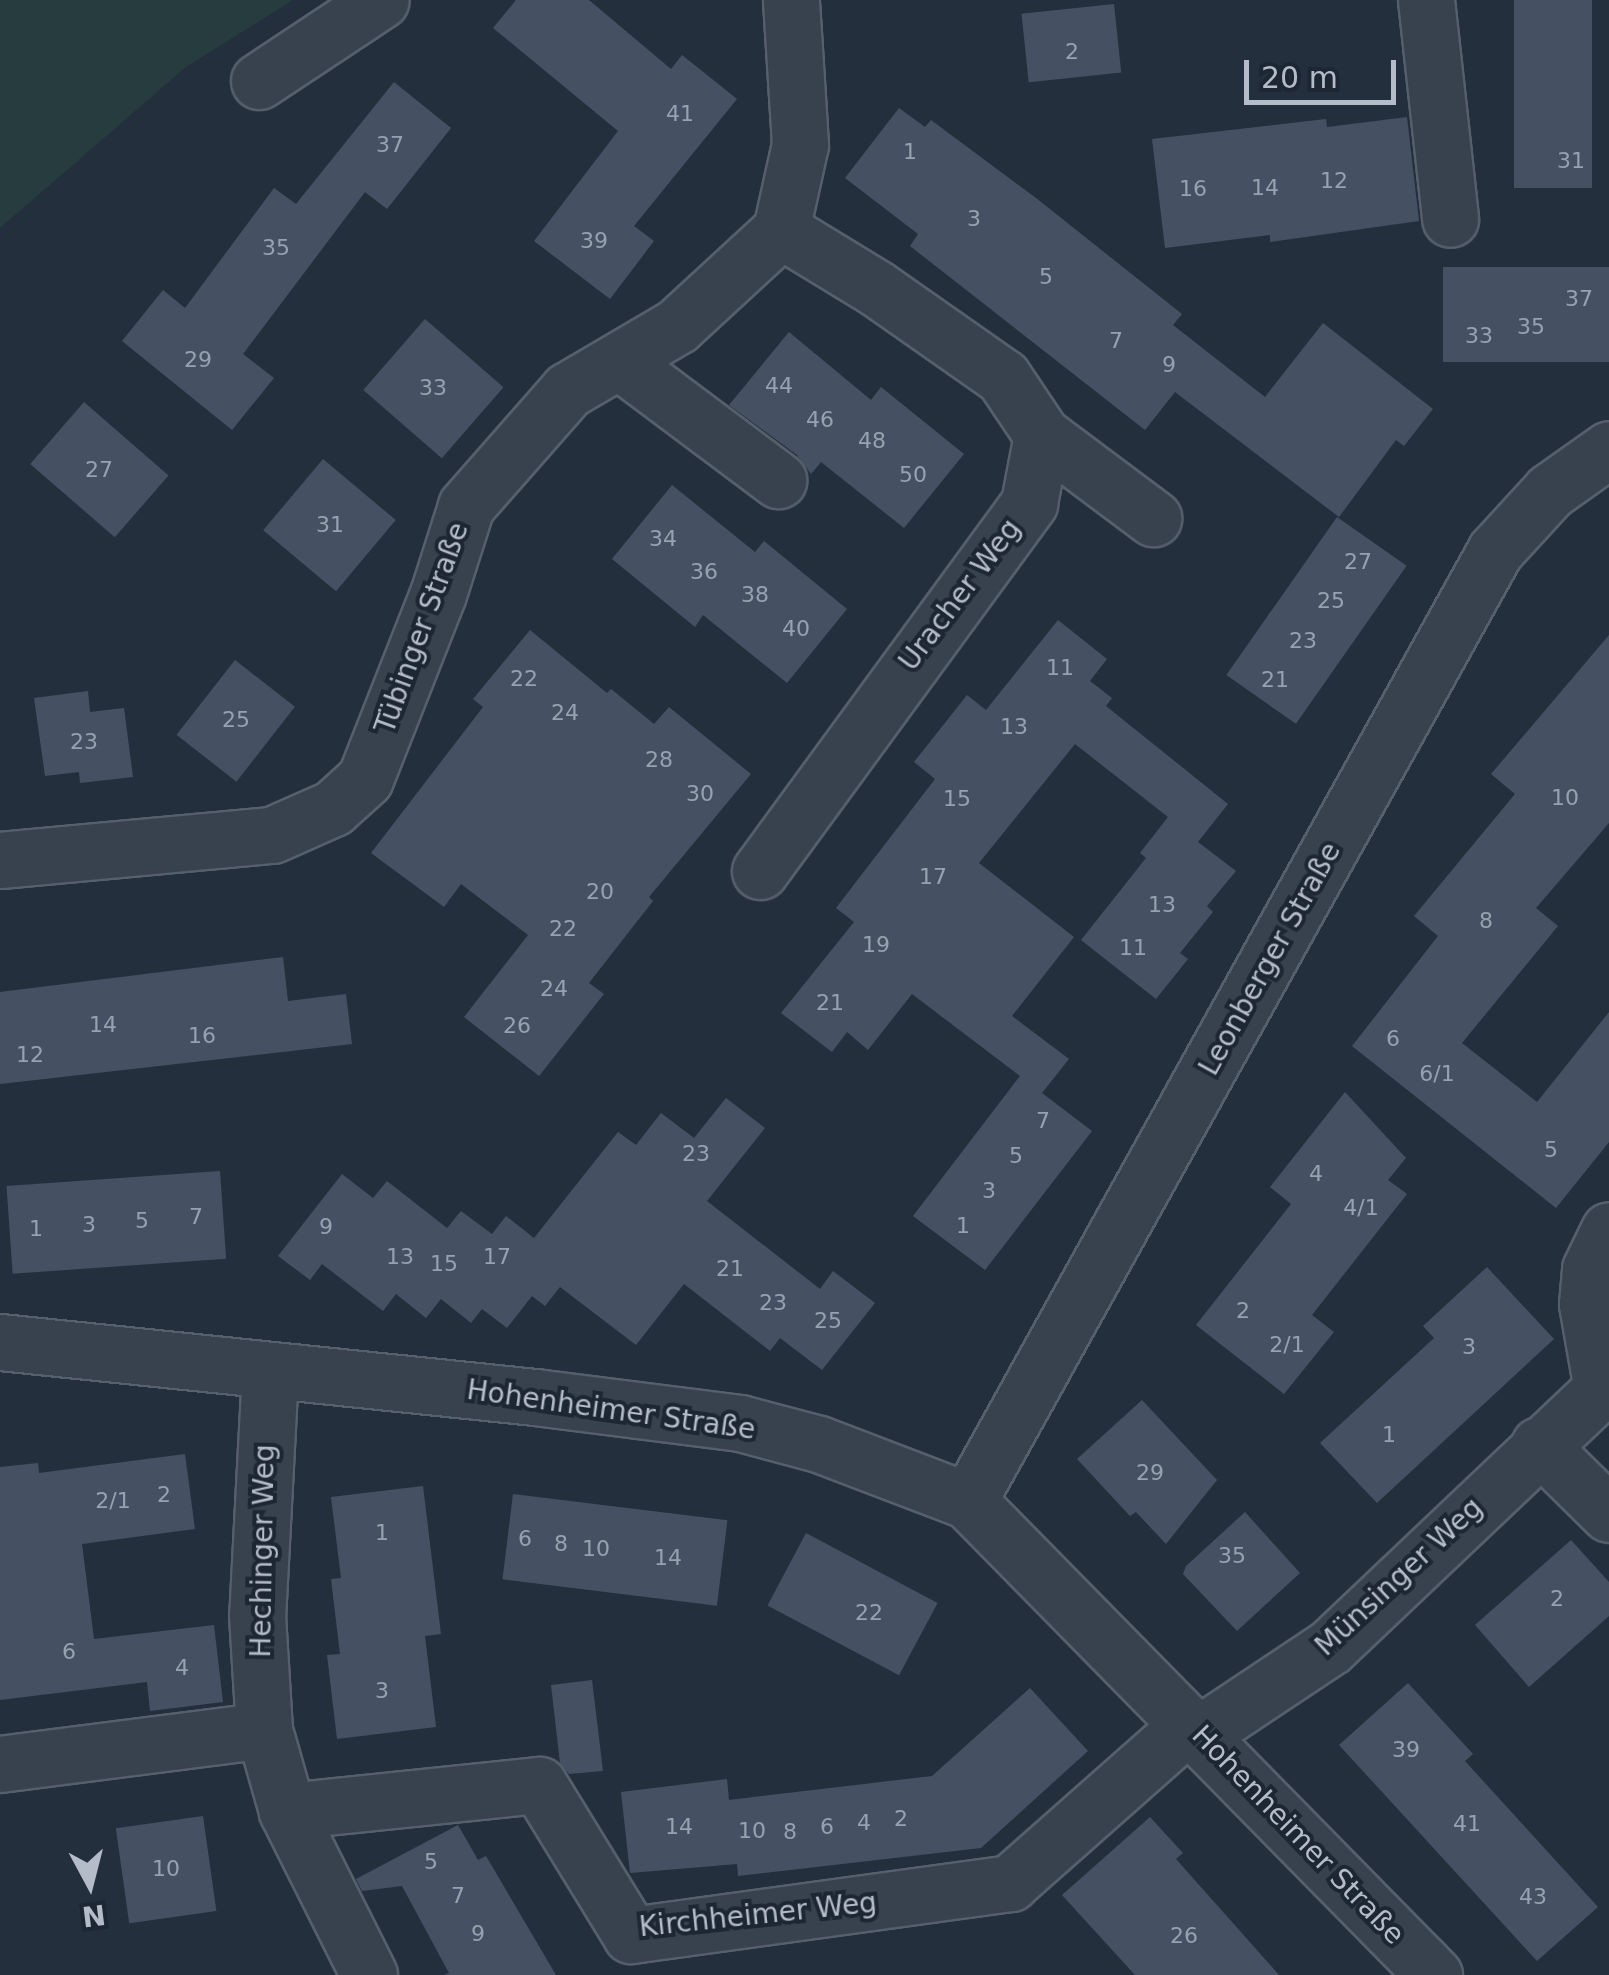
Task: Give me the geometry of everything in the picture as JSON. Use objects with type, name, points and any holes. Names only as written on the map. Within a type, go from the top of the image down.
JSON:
[{"type":"street","points":[[259,81],[381,0]]},
{"type":"street","points":[[791,0],[800,144],[781,230],[876,288],[1004,377],[1042,435],[1153,518]]},
{"type":"street","points":[[1426,0],[1450,220]]},
{"type":"street","name":"Tübinger Straße","points":[[0,860],[272,835],[333,808],[365,779],[438,594],[466,506],[568,390],[676,326],[781,230]]},
{"type":"street","points":[[619,361],[778,480]]},
{"type":"street","name":"Uracher Weg","points":[[760,872],[1029,502],[1042,435]]},
{"type":"street","name":"Leonberger Straße","points":[[968,1501],[1495,551],[1550,491],[1609,448]]},
{"type":"street","name":"Münsinger Weg","points":[[1195,1728],[1330,1648],[1539,1445],[1606,1389],[1587,1304],[1590,1269],[1609,1230]]},
{"type":"street","name":"Hohenheimer Straße","points":[[0,1342],[740,1423],[820,1444],[968,1501],[1434,1975]]},
{"type":"street","name":"Hechinger Weg","points":[[270,1371],[257,1615],[264,1730],[287,1810],[369,1975]]},
{"type":"street","points":[[1539,1445],[1609,1514]]},
{"type":"street","name":"Kirchheimer Weg","points":[[287,1810],[540,1786],[630,1935],[1010,1883],[1195,1728]]},
{"type":"street","points":[[0,1764],[264,1730]]},
{"type":"green space","points":[[0,0],[293,0],[186,67],[0,228]]},
{"type":"building","points":[[516,0],[589,0],[671,69],[682,55],[737,99],[634,226],[654,241],[610,299],[534,241],[618,131],[493,28]]},
{"type":"building","points":[[1514,0],[1592,0],[1592,188],[1514,188]]},
{"type":"building","points":[[1114,4],[1121,73],[1029,82],[1022,14]]},
{"type":"building","points":[[394,82],[451,128],[387,209],[365,192],[243,354],[274,378],[232,430],[122,341],[163,290],[185,308],[274,188],[296,204]]},
{"type":"building","points":[[899,108],[925,127],[931,120],[1036,198],[1182,314],[1173,325],[1265,397],[1323,323],[1433,409],[1404,446],[1396,440],[1339,517],[1175,392],[1145,430],[910,246],[918,234],[845,178]]},
{"type":"building","points":[[1407,117],[1419,221],[1270,242],[1270,235],[1165,248],[1152,139],[1326,119],[1327,127]]},
{"type":"building","points":[[1443,267],[1609,267],[1609,362],[1443,362]]},
{"type":"building","points":[[425,319],[503,387],[442,458],[363,390]]},
{"type":"building","points":[[789,332],[871,400],[881,387],[964,454],[904,528],[821,462],[811,474],[797,455],[729,405]]},
{"type":"building","points":[[84,402],[169,475],[115,537],[30,464]]},
{"type":"building","points":[[323,459],[396,520],[336,591],[263,530]]},
{"type":"building","points":[[672,485],[755,552],[764,541],[847,609],[787,683],[703,615],[695,627],[612,559]]},
{"type":"building","points":[[1337,517],[1407,566],[1296,724],[1226,675]]},
{"type":"building","points":[[1058,620],[1107,659],[1090,681],[1112,698],[1106,706],[1228,804],[1198,842],[1236,871],[1207,906],[1213,912],[1180,953],[1188,959],[1156,999],[1081,940],[1146,858],[1140,853],[1168,817],[1075,744],[979,863],[1074,937],[1012,1016],[1069,1059],[1042,1093],[1092,1131],[985,1270],[913,1216],[1020,1076],[912,994],[868,1050],[847,1032],[832,1052],[781,1013],[854,922],[836,908],[935,779],[914,762],[967,695],[986,710]]},
{"type":"building","points":[[530,630],[607,693],[611,689],[654,724],[669,707],[751,774],[649,897],[653,901],[589,983],[604,994],[539,1076],[464,1017],[528,935],[461,884],[444,907],[371,853],[483,707],[473,699]]},
{"type":"building","points":[[1609,635],[1609,823],[1536,908],[1558,926],[1462,1043],[1537,1102],[1609,1012],[1609,1142],[1556,1208],[1352,1046],[1438,936],[1414,916],[1515,794],[1491,774]]},
{"type":"building","points":[[235,660],[295,707],[236,782],[177,735]]},
{"type":"building","points":[[88,691],[90,712],[124,708],[133,777],[80,783],[79,772],[45,776],[34,698]]},
{"type":"building","points":[[283,957],[288,1001],[346,994],[352,1044],[0,1084],[0,992]]},
{"type":"building","points":[[1345,1092],[1406,1158],[1388,1180],[1407,1194],[1312,1315],[1334,1332],[1284,1394],[1196,1325],[1291,1204],[1270,1187]]},
{"type":"building","points":[[726,1098],[765,1128],[707,1201],[820,1289],[833,1271],[875,1303],[822,1370],[780,1338],[770,1351],[684,1284],[636,1345],[560,1287],[545,1306],[532,1296],[507,1328],[482,1309],[471,1323],[441,1299],[426,1318],[396,1294],[383,1311],[322,1264],[310,1280],[278,1256],[342,1174],[373,1198],[387,1181],[447,1228],[461,1211],[492,1234],[506,1216],[534,1238],[618,1132],[636,1145],[661,1113],[694,1138]]},
{"type":"building","points":[[220,1171],[226,1259],[13,1274],[7,1186]]},
{"type":"building","points":[[1487,1267],[1554,1339],[1377,1503],[1320,1443],[1434,1338],[1423,1326]]},
{"type":"building","points":[[1142,1400],[1217,1480],[1166,1544],[1136,1512],[1130,1516],[1077,1459]]},
{"type":"building","points":[[185,1454],[195,1529],[82,1544],[94,1639],[214,1625],[223,1702],[150,1711],[147,1682],[0,1700],[0,1467],[38,1463],[39,1473]]},
{"type":"building","points":[[423,1486],[441,1634],[425,1636],[436,1727],[337,1739],[327,1655],[340,1654],[331,1579],[341,1578],[331,1497]]},
{"type":"building","points":[[513,1494],[727,1520],[717,1606],[503,1579]]},
{"type":"building","points":[[1245,1512],[1300,1573],[1237,1631],[1183,1574],[1186,1566]]},
{"type":"building","points":[[806,1533],[938,1603],[899,1675],[768,1605]]},
{"type":"building","points":[[1571,1540],[1609,1582],[1609,1616],[1529,1687],[1475,1625]]},
{"type":"building","points":[[592,1680],[603,1771],[569,1774],[560,1763],[551,1685]]},
{"type":"building","points":[[1408,1683],[1473,1754],[1465,1761],[1598,1907],[1537,1961],[1339,1745]]},
{"type":"building","points":[[1030,1688],[1088,1751],[981,1848],[738,1876],[737,1864],[630,1873],[621,1792],[727,1779],[729,1800],[932,1776]]},
{"type":"building","points":[[203,1816],[216,1911],[129,1923],[116,1828]]},
{"type":"building","points":[[1150,1817],[1183,1853],[1176,1859],[1279,1975],[1135,1975],[1062,1895]]},
{"type":"building","points":[[458,1825],[478,1860],[486,1856],[556,1975],[444,1975],[449,1973],[402,1886],[362,1891],[356,1879]]}]
